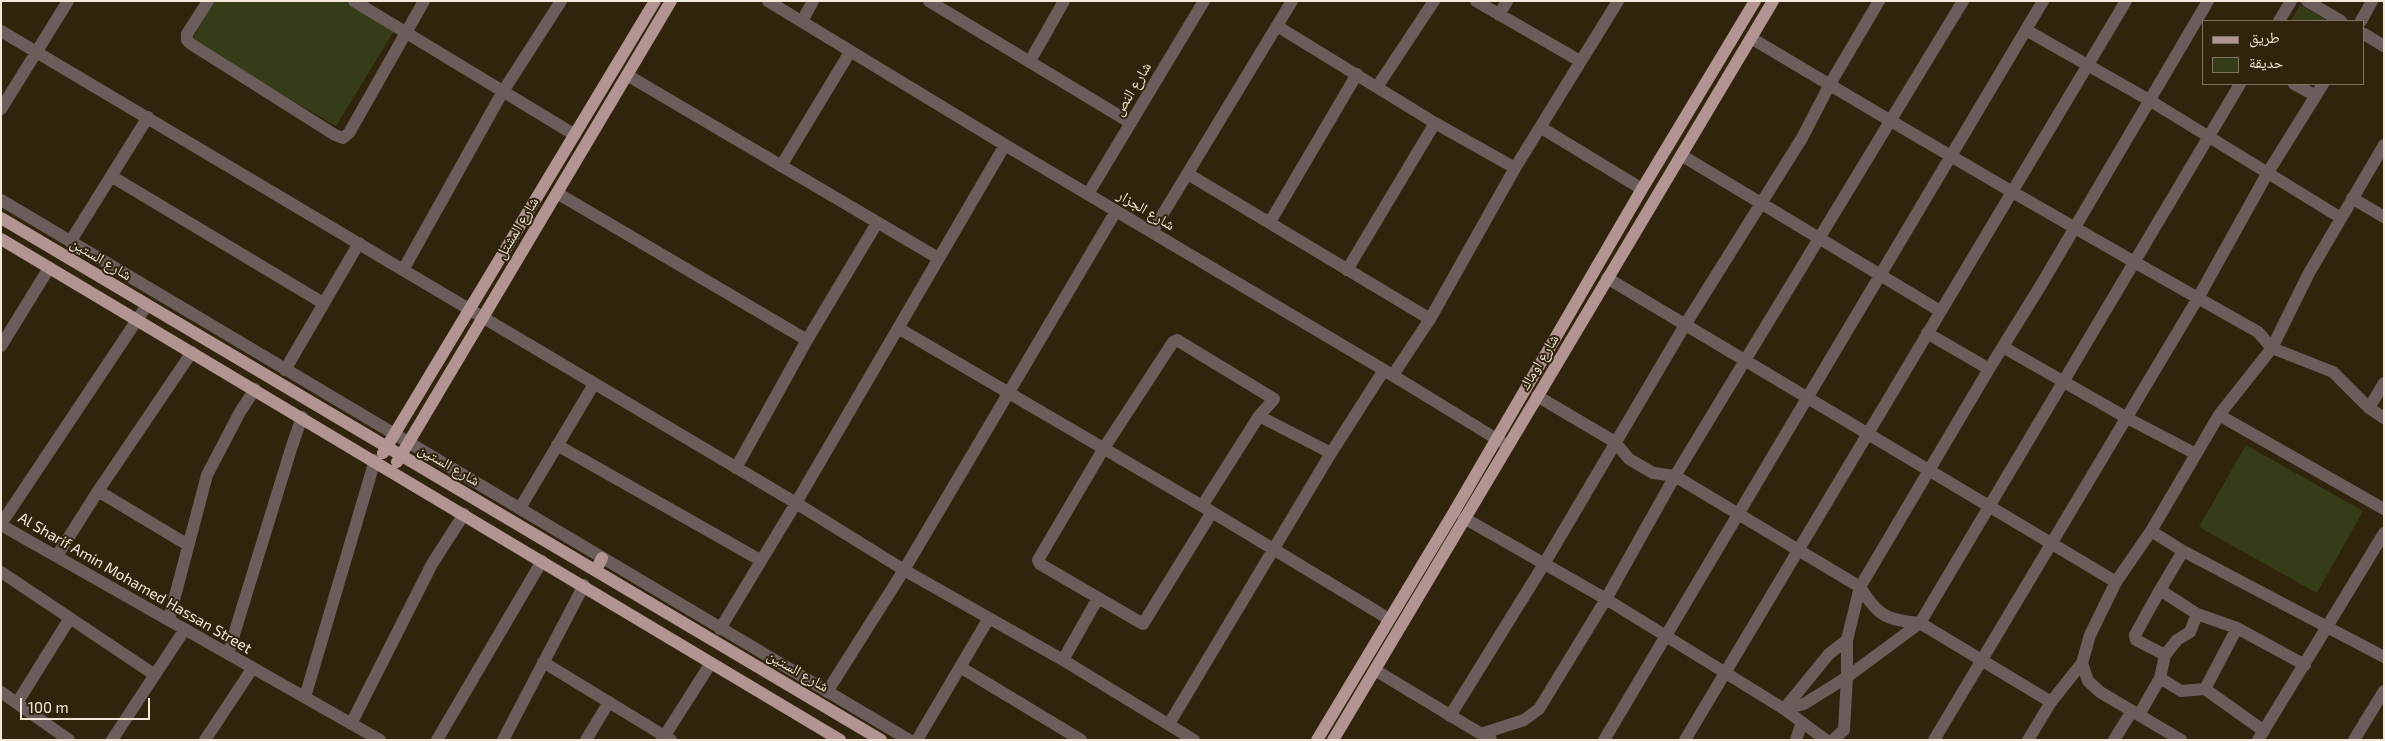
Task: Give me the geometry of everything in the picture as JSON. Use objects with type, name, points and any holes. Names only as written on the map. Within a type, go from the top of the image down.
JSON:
[{"type":"main road","name":"شارع المشتل","points":[[375,460],[388,448],[655,1]]},
{"type":"main road","name":"شارع المشتل","points":[[392,471],[671,1]]},
{"type":"main road","name":"شارع اوماك","points":[[1317,740],[1755,1]]},
{"type":"main road","name":"شارع اوماك","points":[[1336,739],[1606,278],[1773,1]]},
{"type":"main road","name":"شارع الستين","points":[[1,218],[881,740]]},
{"type":"main road","points":[[1,239],[584,585],[802,716],[833,738]]},
{"type":"main road","points":[[163,335],[172,320]]},
{"type":"main road","points":[[596,570],[602,558]]},
{"type":"main road","points":[[782,704],[792,687]]},
{"type":"main road","points":[[802,716],[812,698]]},
{"type":"street","points":[[1,109],[68,1]]},
{"type":"street","points":[[208,1],[187,34],[186,40],[335,136],[343,138],[349,133],[424,1]]},
{"type":"street","points":[[354,1],[575,136]]},
{"type":"street","points":[[404,270],[502,93],[561,1]]},
{"type":"street","name":"شارع الجزار","points":[[768,1],[1005,145],[1389,372],[1508,446]]},
{"type":"street","points":[[802,21],[813,1]]},
{"type":"street","points":[[929,1],[1131,123]]},
{"type":"street","name":"شارع النص","points":[[1088,194],[1204,1]]},
{"type":"street","points":[[1152,232],[1292,1]]},
{"type":"street","points":[[1377,87],[1434,1]]},
{"type":"street","points":[[1476,1],[1580,61]]},
{"type":"street","points":[[1499,15],[1507,1]]},
{"type":"street","points":[[1169,724],[1331,453],[1430,319],[1515,168],[1618,1]]},
{"type":"street","points":[[1450,716],[1544,564],[1685,325],[1760,202],[1802,138],[1830,84],[1879,1]]},
{"type":"street","points":[[1375,670],[1486,737],[1524,720],[1539,709],[1606,599],[1675,476],[1818,238],[1892,120],[1962,1]]},
{"type":"street","points":[[1604,740],[2043,1]]},
{"type":"street","points":[[1685,740],[1866,433],[2126,1]]},
{"type":"street","points":[[1833,740],[1844,730],[1847,640],[1860,587],[2208,1]]},
{"type":"street","points":[[2279,20],[2291,1]]},
{"type":"street","points":[[2307,1],[2339,20]]},
{"type":"street","points":[[2362,20],[2372,1]]},
{"type":"street","points":[[1030,61],[1062,2]]},
{"type":"street","points":[[1277,26],[1435,123],[1515,168]]},
{"type":"street","points":[[2026,30],[2149,100],[2340,218]]},
{"type":"street","points":[[1,31],[484,316],[904,570],[1063,660],[1169,724],[1180,736],[1194,740]]},
{"type":"street","points":[[2365,35],[2384,46]]},
{"type":"street","points":[[1751,38],[1830,84],[1864,107],[1892,120],[2012,192],[2258,332],[2272,348],[2333,372],[2369,408],[2384,418]]},
{"type":"street","points":[[781,166],[850,52]]},
{"type":"street","points":[[1270,222],[1357,74]]},
{"type":"street","points":[[627,76],[938,258]]},
{"type":"street","points":[[1784,709],[1804,704],[1846,677],[1920,623],[2133,261],[2239,85]]},
{"type":"street","points":[[2296,85],[2316,96]]},
{"type":"street","points":[[1934,740],[2198,298],[2267,174],[2322,85]]},
{"type":"street","points":[[70,242],[148,117]]},
{"type":"street","points":[[1348,270],[1435,123]]},
{"type":"street","points":[[1540,127],[1642,189]]},
{"type":"street","points":[[720,629],[796,503],[1005,145]]},
{"type":"street","points":[[2028,740],[2050,702],[2082,663],[2090,635],[2116,582],[2151,531],[2219,416],[2272,348],[2309,273],[2384,145]]},
{"type":"street","points":[[1681,155],[1940,311]]},
{"type":"street","points":[[1188,174],[1430,319]]},
{"type":"street","points":[[111,176],[324,303]]},
{"type":"street","points":[[557,193],[807,340]]},
{"type":"street","points":[[2352,198],[2384,217]]},
{"type":"street","points":[[1,200],[909,740]]},
{"type":"street","points":[[827,692],[904,570],[1116,211]]},
{"type":"street","points":[[736,468],[807,340],[877,222]]},
{"type":"street","points":[[286,370],[359,243]]},
{"type":"street","points":[[1,346],[6,328],[49,268]]},
{"type":"street","points":[[1606,278],[2116,582]]},
{"type":"street","points":[[1,525],[147,305]]},
{"type":"street","points":[[898,328],[1207,509],[1389,620]]},
{"type":"street","points":[[1927,332],[1989,369]]},
{"type":"street","points":[[1177,340],[1274,399],[1259,416],[1143,624],[1040,564],[1038,560],[1104,448],[1173,342],[1177,340]]},
{"type":"street","points":[[2003,347],[2127,418],[2196,454]]},
{"type":"street","points":[[57,556],[98,491],[192,352]]},
{"type":"street","points":[[2369,408],[2384,383]]},
{"type":"street","points":[[520,508],[594,384]]},
{"type":"street","points":[[169,619],[207,474],[240,412],[255,389]]},
{"type":"street","points":[[1537,396],[1615,442],[1629,459],[1653,473],[1675,476],[1737,515],[1860,587],[1872,607],[1894,621],[1920,623],[2050,702]]},
{"type":"street","points":[[1259,416],[1331,453]]},
{"type":"street","points":[[2219,416],[2384,509]]},
{"type":"street","points":[[228,654],[290,449],[302,417]]},
{"type":"street","points":[[557,445],[760,560]]},
{"type":"street","points":[[305,697],[375,460]]},
{"type":"street","points":[[98,491],[188,545]]},
{"type":"street","points":[[351,724],[432,564],[464,514]]},
{"type":"street","points":[[1464,518],[1606,599],[1724,674],[1784,709],[1826,740]]},
{"type":"street","name":"Al Sharif Amin Mohamed Hassan Street","points":[[1,525],[169,619],[252,669],[305,697],[376,739]]},
{"type":"street","points":[[2151,531],[2182,551],[2384,657]]},
{"type":"street","points":[[2160,678],[2181,690],[2205,689],[2261,736],[2384,533]]},
{"type":"street","points":[[2165,655],[2136,640],[2135,636],[2182,551]]},
{"type":"street","points":[[437,740],[542,560]]},
{"type":"street","points":[[1,572],[155,675]]},
{"type":"street","points":[[502,740],[584,585]]},
{"type":"street","points":[[2160,590],[2197,614],[2238,628],[2305,665]]},
{"type":"street","points":[[1063,660],[1098,598]]},
{"type":"street","points":[[2114,740],[2160,678],[2165,655],[2177,640],[2190,632],[2197,614]]},
{"type":"street","points":[[17,703],[70,618]]},
{"type":"street","points":[[917,740],[989,618]]},
{"type":"street","points":[[2205,689],[2238,628]]},
{"type":"street","points":[[112,740],[185,629]]},
{"type":"street","points":[[1784,709],[1829,654],[1847,640]]},
{"type":"street","points":[[543,662],[666,738],[711,663]]},
{"type":"street","points":[[2082,663],[2085,677],[2094,687],[2181,740]]},
{"type":"street","points":[[960,667],[1081,740]]},
{"type":"street","points":[[204,740],[252,669]]},
{"type":"street","points":[[2354,740],[2384,691]]},
{"type":"street","points":[[1,692],[69,740]]},
{"type":"street","points":[[586,740],[609,702]]},
{"type":"street","points":[[1796,740],[1802,722]]},
{"type":"green space","points":[[214,1],[345,1],[394,31],[336,126],[191,42]]},
{"type":"green space","points":[[2300,5],[2326,20],[2292,20]]},
{"type":"green space","points":[[2246,445],[2363,511],[2317,593],[2199,527]]}]
